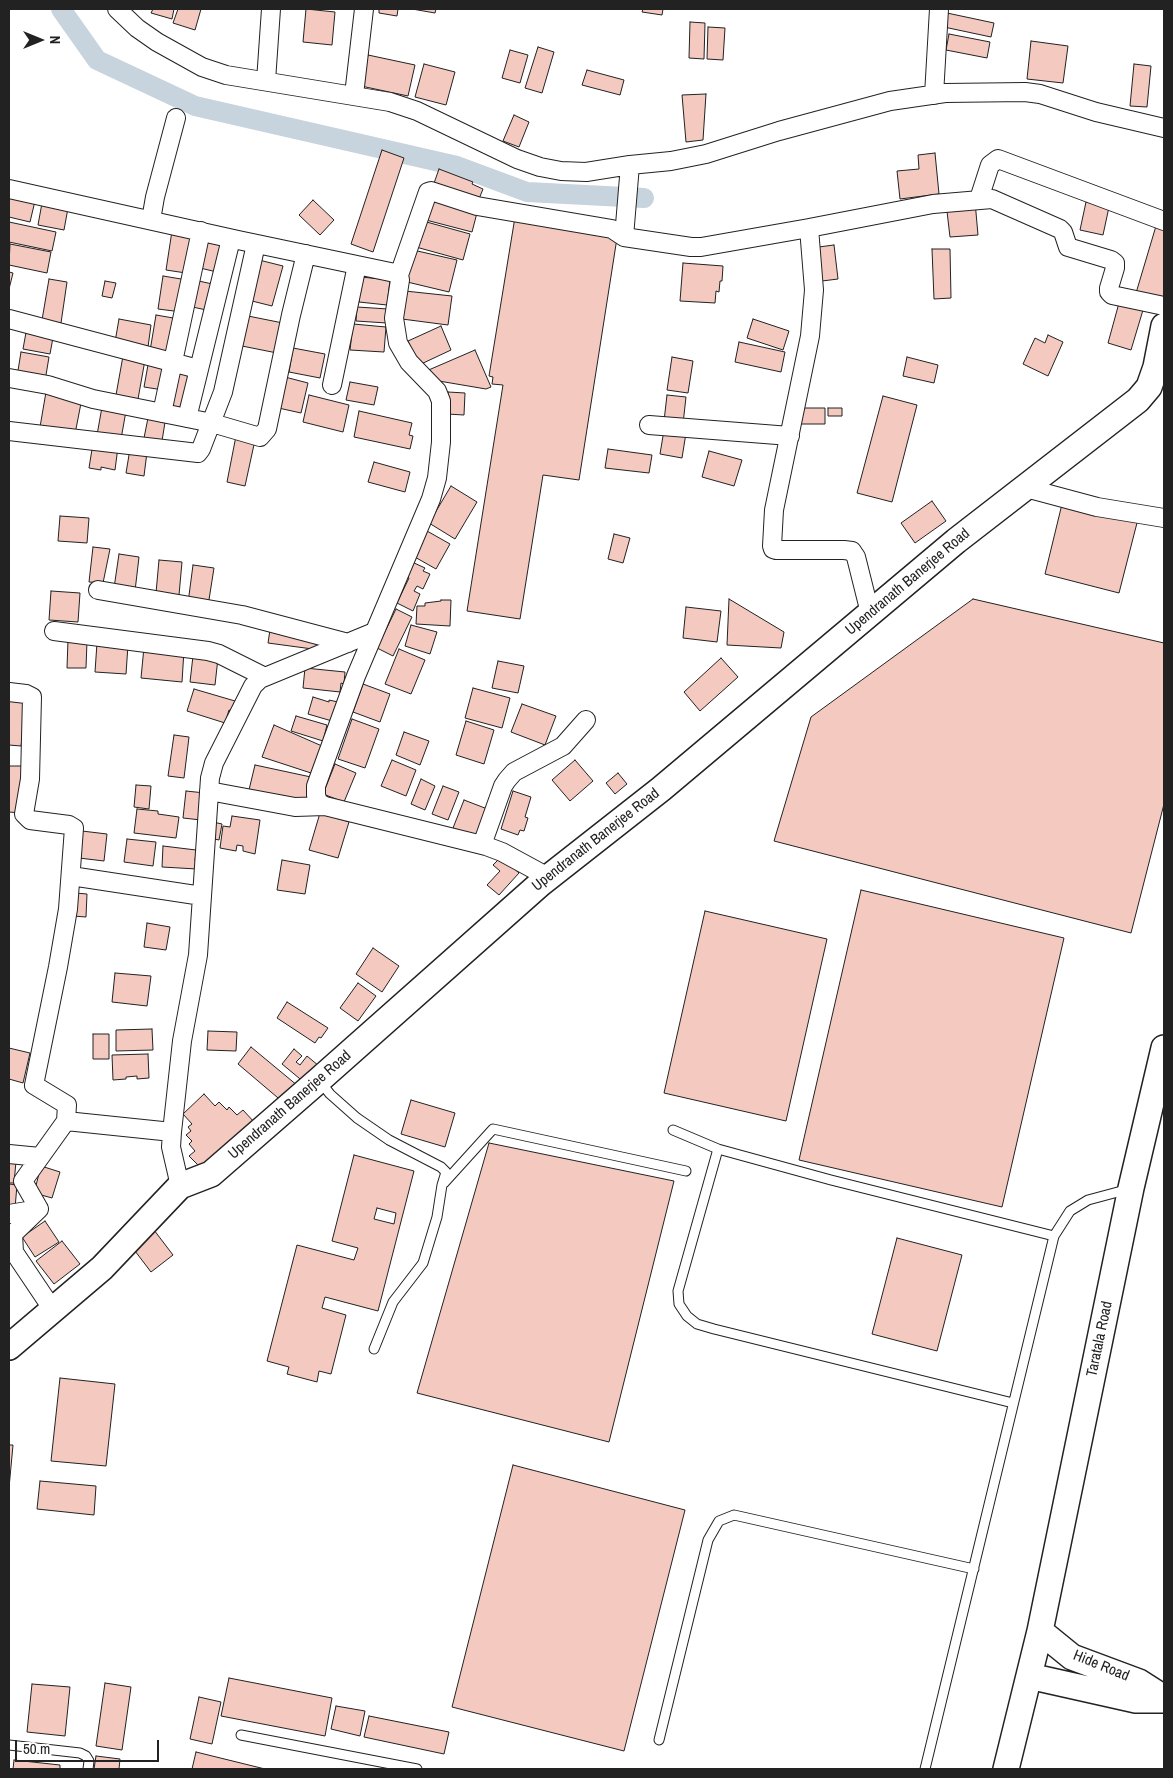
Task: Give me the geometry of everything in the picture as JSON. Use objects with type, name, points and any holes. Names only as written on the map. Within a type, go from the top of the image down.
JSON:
[{"type":"street","points":[[117,9],[137,28],[157,42],[202,66],[226,74],[390,102],[417,111],[517,159],[540,167],[586,172],[671,161],[706,154],[779,131],[890,101],[945,93],[1025,92],[1040,94],[1106,114],[1164,128]]},
{"type":"street","points":[[266,81],[272,9]]},
{"type":"street","points":[[354,96],[364,9]]},
{"type":"street","points":[[934,95],[939,9]]},
{"type":"street","points":[[152,220],[155,197],[176,118]]},
{"type":"street","points":[[979,199],[990,165],[998,159],[1164,221]]},
{"type":"street","points":[[624,237],[630,165]]},
{"type":"street","points":[[9,189],[399,275]]},
{"type":"street","points":[[548,877],[502,852],[482,845],[326,806],[318,802],[316,795],[316,786],[356,676],[431,499],[437,478],[441,442],[439,396],[410,362],[398,342],[394,318],[400,280],[399,275],[428,192],[431,191],[477,206],[612,229],[624,237],[702,247],[933,204],[992,199],[1060,229],[1068,246],[1112,260],[1115,263],[1115,268],[1109,292],[1112,295],[1164,306]]},
{"type":"street","points":[[809,228],[814,290],[810,336],[774,510],[773,549],[852,552],[856,557],[870,613]]},
{"type":"street","points":[[162,413],[201,231]]},
{"type":"street","points":[[187,418],[231,238]]},
{"type":"street","points":[[9,431],[198,453],[212,423],[223,392],[256,244]]},
{"type":"street","points":[[9,378],[48,385],[93,399],[212,423],[260,437],[267,429],[306,254]]},
{"type":"street","points":[[332,384],[357,265]]},
{"type":"street","points":[[9,319],[198,368]]},
{"type":"street","name":"Upendranath Banerjee Road","points":[[9,1347],[102,1268],[180,1186],[211,1174],[548,877],[661,789],[956,541],[1138,400],[1149,387],[1156,367],[1164,326]]},
{"type":"street","points":[[649,425],[790,436]]},
{"type":"street","points":[[1026,488],[1098,507],[1164,518]]},
{"type":"street","points":[[98,590],[242,615],[348,642]]},
{"type":"street","points":[[54,631],[208,651],[219,654],[265,677]]},
{"type":"street","points":[[180,1186],[171,1147],[172,1132],[182,1041],[198,955],[210,778],[218,752],[253,686],[265,677],[374,632]]},
{"type":"street","points":[[9,692],[26,694],[32,697],[30,779],[24,814],[30,820],[72,826],[74,831],[68,909],[34,1085],[66,1105],[66,1121],[23,1181],[39,1209]]},
{"type":"street","points":[[482,845],[503,786],[507,780],[514,772],[563,746],[586,720]]},
{"type":"street","points":[[209,791],[295,807],[326,806]]},
{"type":"street","points":[[71,876],[202,896]]},
{"type":"street","name":"Taratala Road","points":[[1006,1769],[1040,1631],[1131,1188],[1164,1051]]},
{"type":"street","points":[[66,1121],[172,1132]]},
{"type":"street","points":[[9,1154],[40,1157]]},
{"type":"street","points":[[9,1214],[39,1209]]},
{"type":"street","points":[[39,1209],[13,1234],[12,1243],[14,1252],[53,1310]]},
{"type":"street","name":"Hide Road","points":[[1040,1631],[1072,1657],[1140,1682],[1164,1699]]},
{"type":"street","points":[[1029,1676],[1136,1700],[1164,1699]]},
{"type":"lane","points":[[319,1080],[330,1094],[357,1118],[389,1140],[444,1169],[446,1172],[442,1185],[438,1217],[424,1263],[393,1302],[374,1349]]},
{"type":"lane","points":[[442,1185],[493,1129],[686,1171]]},
{"type":"lane","points":[[673,1130],[718,1149],[1054,1236]]},
{"type":"lane","points":[[718,1149],[678,1291],[679,1304],[687,1316],[697,1324],[714,1329],[1014,1404]]},
{"type":"lane","points":[[925,1769],[1054,1236],[1070,1211],[1088,1200],[1131,1188]]},
{"type":"lane","points":[[660,1740],[708,1540],[719,1521],[734,1515],[751,1518],[974,1569]]},
{"type":"lane","points":[[241,1735],[417,1769]]},
{"type":"lane","points":[[9,1745],[80,1753],[86,1756],[89,1761],[88,1769]]},
{"type":"building","points":[[153,9],[174,9],[172,19],[151,13]]},
{"type":"building","points":[[178,9],[201,9],[195,30],[173,23]]},
{"type":"building","points":[[306,9],[335,12],[332,45],[303,42]]},
{"type":"building","points":[[379,9],[398,9],[397,16],[379,13]]},
{"type":"building","points":[[412,9],[436,9],[435,13]]},
{"type":"building","points":[[643,9],[663,9],[662,15],[642,12]]},
{"type":"building","points":[[947,13],[994,23],[991,37],[944,27]]},
{"type":"building","points":[[690,22],[705,23],[704,59],[689,58]]},
{"type":"building","points":[[708,27],[725,28],[723,60],[707,59]]},
{"type":"building","points":[[949,34],[990,42],[987,58],[946,50]]},
{"type":"building","points":[[1031,41],[1068,46],[1063,83],[1027,79]]},
{"type":"building","points":[[538,47],[554,52],[542,93],[525,88]]},
{"type":"building","points":[[510,50],[528,55],[520,83],[502,78]]},
{"type":"building","points":[[368,55],[415,65],[408,96],[361,86]]},
{"type":"building","points":[[424,64],[455,72],[446,105],[415,97]]},
{"type":"building","points":[[1134,64],[1151,66],[1147,107],[1130,106]]},
{"type":"building","points":[[587,70],[624,80],[620,95],[582,85]]},
{"type":"building","points":[[706,94],[703,140],[686,142],[682,95]]},
{"type":"building","points":[[514,115],[529,122],[519,147],[503,141]]},
{"type":"building","points":[[382,150],[404,158],[373,252],[351,244]]},
{"type":"building","points":[[935,153],[939,194],[900,199],[897,171],[919,169],[918,155]]},
{"type":"building","points":[[439,169],[473,182],[472,184],[483,189],[477,204],[433,186]]},
{"type":"building","points":[[9,195],[35,201],[30,222],[9,217]]},
{"type":"building","points":[[432,197],[478,209],[472,232],[426,220]]},
{"type":"building","points":[[313,200],[334,220],[320,235],[299,215]]},
{"type":"building","points":[[975,201],[978,235],[950,237],[946,203]]},
{"type":"building","points":[[1086,202],[1109,207],[1103,235],[1080,230]]},
{"type":"building","points":[[42,203],[68,208],[64,230],[38,225]]},
{"type":"building","points":[[515,217],[617,238],[579,480],[543,475],[520,619],[467,611],[503,385],[492,384],[493,377],[489,376]]},
{"type":"building","points":[[423,221],[470,234],[463,260],[416,247]]},
{"type":"building","points":[[9,222],[56,232],[52,251],[9,242]]},
{"type":"building","points":[[1156,226],[1164,228],[1164,298],[1136,293]]},
{"type":"building","points":[[172,231],[193,234],[186,273],[166,270]]},
{"type":"building","points":[[202,240],[227,245],[221,273],[196,267]]},
{"type":"building","points":[[10,244],[51,252],[47,273],[9,265]]},
{"type":"building","points":[[834,245],[838,279],[814,282],[811,248]]},
{"type":"building","points":[[932,249],[950,249],[951,298],[934,299]]},
{"type":"building","points":[[413,250],[457,260],[449,292],[403,281]]},
{"type":"building","points":[[259,260],[283,266],[272,306],[248,300]]},
{"type":"building","points":[[683,263],[723,266],[722,281],[720,281],[719,292],[716,291],[715,303],[680,301]]},
{"type":"building","points":[[9,272],[13,273],[9,289]]},
{"type":"building","points":[[163,276],[187,280],[182,312],[158,309]]},
{"type":"building","points":[[361,277],[390,280],[387,305],[359,302]]},
{"type":"building","points":[[49,279],[67,282],[61,323],[42,320]]},
{"type":"building","points":[[194,280],[217,285],[211,311],[188,306]]},
{"type":"building","points":[[105,281],[116,283],[112,298],[102,296]]},
{"type":"building","points":[[405,291],[452,296],[448,325],[402,319]]},
{"type":"building","points":[[1119,303],[1143,310],[1131,350],[1108,343]]},
{"type":"building","points":[[357,307],[388,309],[387,323],[356,321]]},
{"type":"building","points":[[156,315],[179,319],[172,355],[150,351]]},
{"type":"building","points":[[243,315],[283,323],[277,353],[237,345]]},
{"type":"building","points":[[119,319],[151,325],[148,347],[115,342]]},
{"type":"building","points":[[753,319],[789,331],[783,350],[747,338]]},
{"type":"building","points":[[353,324],[386,327],[384,352],[350,350]]},
{"type":"building","points":[[441,326],[451,350],[419,365],[408,341]]},
{"type":"building","points":[[27,327],[54,332],[50,354],[23,349]]},
{"type":"building","points":[[1048,335],[1063,342],[1048,376],[1023,364],[1035,338],[1045,343]]},
{"type":"building","points":[[739,342],[785,352],[781,372],[735,362]]},
{"type":"building","points":[[293,348],[325,354],[320,378],[289,372]]},
{"type":"building","points":[[475,350],[491,387],[486,389],[427,379],[424,372]]},
{"type":"building","points":[[21,352],[49,357],[45,381],[17,377]]},
{"type":"building","points":[[123,356],[145,360],[138,399],[116,395]]},
{"type":"building","points":[[672,357],[693,361],[688,393],[667,390]]},
{"type":"building","points":[[907,357],[938,365],[934,383],[903,376]]},
{"type":"building","points":[[148,365],[170,365],[163,390],[144,387]]},
{"type":"building","points":[[175,369],[196,374],[187,411],[165,405]]},
{"type":"building","points":[[281,376],[308,383],[301,413],[274,407]]},
{"type":"building","points":[[350,382],[378,387],[374,405],[346,400]]},
{"type":"building","points":[[46,392],[82,398],[75,434],[40,427]]},
{"type":"building","points":[[448,392],[465,393],[464,415],[447,414]]},
{"type":"building","points":[[309,395],[349,405],[343,432],[303,422]]},
{"type":"building","points":[[667,395],[686,397],[683,424],[664,421]]},
{"type":"building","points":[[883,396],[917,405],[892,502],[857,493]]},
{"type":"building","points":[[102,407],[126,411],[121,439],[97,435]]},
{"type":"building","points":[[801,408],[825,408],[825,424],[800,424]]},
{"type":"building","points":[[828,408],[842,408],[842,416],[828,416]]},
{"type":"building","points":[[359,411],[412,423],[409,435],[413,436],[410,449],[354,437]]},
{"type":"building","points":[[149,413],[166,416],[162,441],[144,438]]},
{"type":"building","points":[[664,430],[686,433],[682,458],[660,454]]},
{"type":"building","points":[[236,436],[255,440],[245,486],[227,482]]},
{"type":"building","points":[[93,443],[118,447],[115,470],[101,467],[101,470],[89,468]]},
{"type":"building","points":[[130,449],[147,452],[144,476],[126,473]]},
{"type":"building","points":[[608,449],[652,455],[649,473],[605,468]]},
{"type":"building","points":[[709,451],[742,460],[734,486],[702,477]]},
{"type":"building","points":[[374,462],[410,472],[405,492],[368,482]]},
{"type":"building","points":[[451,486],[477,502],[455,539],[429,523]]},
{"type":"building","points":[[1063,500],[1138,519],[1119,593],[1045,574]]},
{"type":"building","points":[[932,501],[946,521],[915,543],[901,523]]},
{"type":"building","points":[[60,516],[89,518],[87,543],[58,541]]},
{"type":"building","points":[[427,531],[450,544],[436,569],[413,556]]},
{"type":"building","points":[[614,534],[630,538],[623,563],[608,559]]},
{"type":"building","points":[[93,547],[110,549],[103,583],[89,582]]},
{"type":"building","points":[[119,554],[139,557],[135,591],[114,588]]},
{"type":"building","points":[[159,560],[182,562],[179,595],[156,593]]},
{"type":"building","points":[[412,562],[425,568],[423,571],[430,574],[423,589],[417,586],[414,591],[420,594],[413,611],[397,603],[409,578],[410,571],[408,570]]},
{"type":"building","points":[[193,565],[214,568],[208,606],[188,603]]},
{"type":"building","points":[[51,591],[80,593],[78,622],[49,620]]},
{"type":"building","points":[[729,599],[784,632],[781,648],[727,645]]},
{"type":"building","points":[[973,599],[1164,643],[1164,804],[1131,933],[774,841],[811,717]]},
{"type":"building","points":[[451,600],[450,626],[416,624],[417,606],[425,606],[425,603]]},
{"type":"building","points":[[686,607],[721,611],[717,642],[683,638]]},
{"type":"building","points":[[396,609],[412,617],[393,656],[377,648]]},
{"type":"building","points":[[411,625],[437,632],[430,654],[405,646]]},
{"type":"building","points":[[270,630],[322,638],[320,650],[268,643]]},
{"type":"building","points":[[68,640],[87,641],[86,668],[67,668]]},
{"type":"building","points":[[97,643],[128,645],[126,674],[95,672]]},
{"type":"building","points":[[144,647],[184,650],[182,682],[141,678]]},
{"type":"building","points":[[399,649],[425,660],[411,694],[385,684]]},
{"type":"building","points":[[193,656],[218,658],[215,685],[190,682]]},
{"type":"building","points":[[721,658],[738,677],[700,711],[684,692]]},
{"type":"building","points":[[498,661],[524,666],[518,693],[492,688]]},
{"type":"building","points":[[305,668],[345,672],[344,684],[341,683],[340,692],[303,688]]},
{"type":"building","points":[[363,684],[390,694],[380,722],[353,712]]},
{"type":"building","points":[[473,688],[510,698],[502,728],[465,718]]},
{"type":"building","points":[[194,689],[235,701],[232,711],[229,710],[225,723],[187,711]]},
{"type":"building","points":[[9,696],[27,697],[21,746],[9,745]]},
{"type":"building","points":[[313,697],[329,702],[329,700],[338,702],[332,721],[308,714]]},
{"type":"building","points":[[522,704],[556,716],[545,745],[511,732]]},
{"type":"building","points":[[296,716],[327,725],[323,741],[291,731]]},
{"type":"building","points":[[352,719],[379,729],[365,768],[338,759]]},
{"type":"building","points":[[466,721],[494,730],[484,764],[456,755]]},
{"type":"building","points":[[274,725],[322,746],[311,773],[262,757]]},
{"type":"building","points":[[404,732],[429,741],[420,765],[396,755]]},
{"type":"building","points":[[174,735],[189,737],[184,778],[168,776]]},
{"type":"building","points":[[392,760],[416,770],[406,796],[381,786]]},
{"type":"building","points":[[575,760],[593,781],[570,801],[552,780]]},
{"type":"building","points":[[335,764],[356,773],[344,802],[323,794]]},
{"type":"building","points":[[255,765],[311,777],[306,803],[248,794]]},
{"type":"building","points":[[9,766],[23,766],[21,813],[9,812]]},
{"type":"building","points":[[618,773],[627,784],[615,794],[606,783]]},
{"type":"building","points":[[421,779],[435,786],[425,810],[411,804]]},
{"type":"building","points":[[136,785],[151,786],[149,809],[134,807]]},
{"type":"building","points":[[443,786],[459,792],[448,820],[432,814]]},
{"type":"building","points":[[186,791],[205,793],[201,820],[183,818]]},
{"type":"building","points":[[513,791],[531,797],[525,817],[528,818],[524,831],[520,830],[518,835],[501,829]]},
{"type":"building","points":[[464,800],[490,810],[480,838],[453,828]]},
{"type":"building","points":[[137,809],[158,811],[158,814],[179,817],[176,838],[134,833]]},
{"type":"building","points":[[320,813],[349,822],[338,858],[309,850]]},
{"type":"building","points":[[232,816],[260,820],[255,854],[243,851],[243,846],[237,845],[236,851],[220,848],[223,826],[230,827]]},
{"type":"building","points":[[213,822],[222,824],[219,840],[210,838]]},
{"type":"building","points":[[82,831],[107,834],[104,861],[79,858]]},
{"type":"building","points":[[127,839],[156,842],[153,866],[124,862]]},
{"type":"building","points":[[163,846],[196,850],[195,861],[197,861],[197,869],[162,867]]},
{"type":"building","points":[[501,857],[519,873],[499,895],[487,885],[500,871],[493,865]]},
{"type":"building","points":[[282,860],[310,865],[305,894],[277,890]]},
{"type":"building","points":[[861,890],[1064,938],[1002,1207],[799,1160]]},
{"type":"building","points":[[75,893],[87,894],[86,917],[73,916]]},
{"type":"building","points":[[705,911],[827,939],[786,1121],[664,1093]]},
{"type":"building","points":[[147,923],[170,927],[166,950],[144,947]]},
{"type":"building","points":[[373,948],[399,966],[382,992],[356,974]]},
{"type":"building","points":[[115,973],[151,976],[147,1006],[112,1002]]},
{"type":"building","points":[[358,983],[376,996],[358,1021],[340,1008]]},
{"type":"building","points":[[287,1002],[328,1028],[315,1043],[277,1018]]},
{"type":"building","points":[[152,1029],[153,1050],[116,1051],[116,1030]]},
{"type":"building","points":[[208,1031],[237,1032],[236,1051],[207,1050]]},
{"type":"building","points":[[93,1034],[109,1034],[109,1059],[93,1059]]},
{"type":"building","points":[[251,1047],[298,1086],[284,1103],[238,1064]]},
{"type":"building","points":[[9,1048],[30,1053],[23,1083],[9,1079]]},
{"type":"building","points":[[294,1049],[302,1056],[296,1062],[300,1065],[307,1056],[319,1066],[305,1083],[282,1064]]},
{"type":"building","points":[[148,1054],[149,1078],[137,1079],[137,1076],[113,1080],[112,1055]]},
{"type":"building","points":[[204,1094],[215,1106],[219,1102],[227,1110],[229,1107],[237,1115],[243,1110],[255,1123],[204,1171],[189,1156],[195,1151],[189,1144],[192,1141],[186,1135],[191,1131],[188,1127],[192,1124],[183,1114]]},
{"type":"building","points":[[411,1100],[455,1113],[445,1147],[401,1134]]},
{"type":"building","points":[[489,1143],[674,1181],[609,1442],[417,1393]]},
{"type":"building","points":[[9,1150],[17,1151],[14,1183],[9,1183]]},
{"type":"building","points":[[354,1155],[414,1171],[378,1311],[325,1297],[322,1308],[346,1315],[331,1374],[319,1371],[317,1382],[287,1374],[289,1367],[267,1361],[297,1245],[354,1260],[358,1248],[332,1241]],"holes":[[[377,1208],[396,1213],[394,1224],[374,1219]]]},
{"type":"building","points":[[41,1166],[60,1172],[52,1198],[34,1193]]},
{"type":"building","points":[[9,1184],[17,1185],[14,1220],[9,1220]]},
{"type":"building","points":[[45,1221],[59,1242],[35,1257],[22,1237]]},
{"type":"building","points":[[154,1230],[173,1255],[151,1272],[132,1247]]},
{"type":"building","points":[[897,1238],[962,1255],[937,1351],[872,1334]]},
{"type":"building","points":[[62,1241],[80,1264],[54,1284],[36,1261]]},
{"type":"building","points":[[60,1378],[115,1384],[106,1466],[51,1461]]},
{"type":"building","points":[[9,1445],[13,1445],[9,1488]]},
{"type":"building","points":[[513,1465],[685,1510],[624,1751],[452,1707]]},
{"type":"building","points":[[40,1481],[96,1486],[94,1515],[37,1509]]},
{"type":"building","points":[[229,1678],[332,1698],[325,1736],[221,1716]]},
{"type":"building","points":[[105,1683],[131,1687],[122,1750],[96,1746]]},
{"type":"building","points":[[32,1684],[70,1687],[65,1736],[27,1732]]},
{"type":"building","points":[[199,1697],[221,1702],[212,1744],[190,1739]]},
{"type":"building","points":[[336,1706],[365,1711],[360,1736],[331,1729]]},
{"type":"building","points":[[369,1716],[449,1732],[444,1754],[364,1737]]},
{"type":"building","points":[[196,1752],[265,1769],[192,1769]]},
{"type":"building","points":[[96,1756],[120,1759],[119,1769],[94,1769]]},
{"type":"building","points":[[14,1760],[60,1765],[60,1769],[13,1769]]},
{"type":"waterway","points":[[61,9],[97,60],[195,106],[457,166],[527,192],[644,198]]}]
